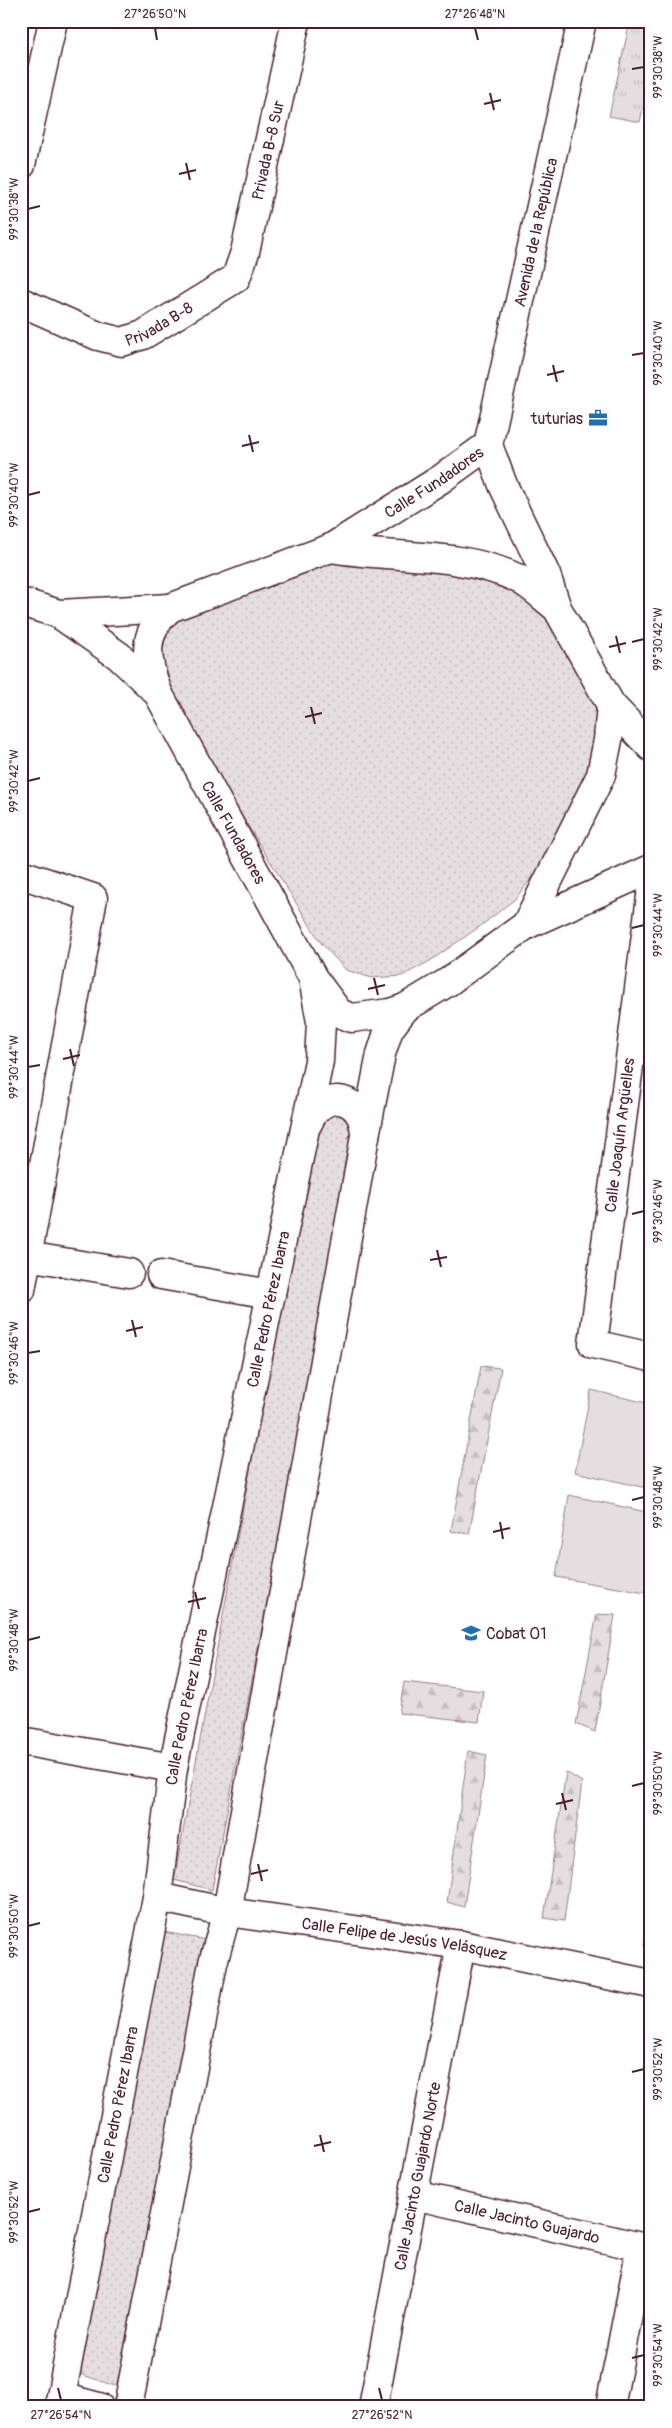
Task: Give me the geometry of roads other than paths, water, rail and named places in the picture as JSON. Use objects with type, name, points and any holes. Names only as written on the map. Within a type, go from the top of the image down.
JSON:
[{"type":"main road","points":[[21,165],[53,21]]},
{"type":"main road","name":"Privada B-8 Sur","points":[[236,278],[245,252],[296,21]]},
{"type":"main road","name":"Avenida de la República","points":[[488,445],[582,21]]},
{"type":"main road","name":"Privada B-8","points":[[21,302],[98,336],[122,342],[143,335],[236,278]]},
{"type":"main road","name":"Calle Fundadores","points":[[651,747],[611,705],[557,608],[546,575],[503,485],[488,445],[441,479],[331,548],[170,608],[159,618],[150,635],[148,665],[158,693],[313,978],[339,1013],[352,1018],[390,1013],[405,1008],[448,982],[526,925],[651,869]]},
{"type":"main road","name":"Calle Fundadores","points":[[331,548],[358,553],[431,557],[477,564],[518,578],[557,608]]},
{"type":"main road","points":[[21,602],[59,614],[119,656],[158,693]]},
{"type":"main road","points":[[59,614],[170,608]]},
{"type":"main road","name":"Calle Fundadores","points":[[526,925],[601,774],[608,740],[611,705]]},
{"type":"main road","points":[[21,874],[93,898],[25,1256],[21,1290]]},
{"type":"main road","name":"Calle Joaquín Argüelles","points":[[651,896],[641,1053],[593,1344],[651,1356]]},
{"type":"main road","name":"Calle Pedro Pérez Ibarra","points":[[60,2402],[158,1897],[173,1768],[308,1122],[322,1032],[313,978]]},
{"type":"main road","points":[[128,2407],[212,1963],[227,1912],[381,1054],[389,1029],[405,1008]]},
{"type":"main road","points":[[308,1122],[312,1112],[321,1104],[331,1100],[342,1100],[353,1105],[361,1113],[365,1124],[365,1136]]},
{"type":"main road","points":[[25,1256],[129,1273]]},
{"type":"main road","points":[[160,1276],[271,1294]]},
{"type":"main road","points":[[21,1741],[173,1768]]},
{"type":"main road","name":"Calle Felipe de Jesús Velásquez","points":[[158,1897],[227,1912],[461,1945],[651,1984]]},
{"type":"main road","name":"Calle Jacinto Guajardo Norte","points":[[373,2407],[461,1945]]},
{"type":"main road","name":"Calle Jacinto Guajardo","points":[[414,2195],[641,2246],[610,2407]]},
{"type":"main road","points":[[60,2402],[99,2407]]},
{"type":"place","name":"tuturias","points":[[598,418]]},
{"type":"place","name":"Cobat 01","points":[[471,1633]]}]
